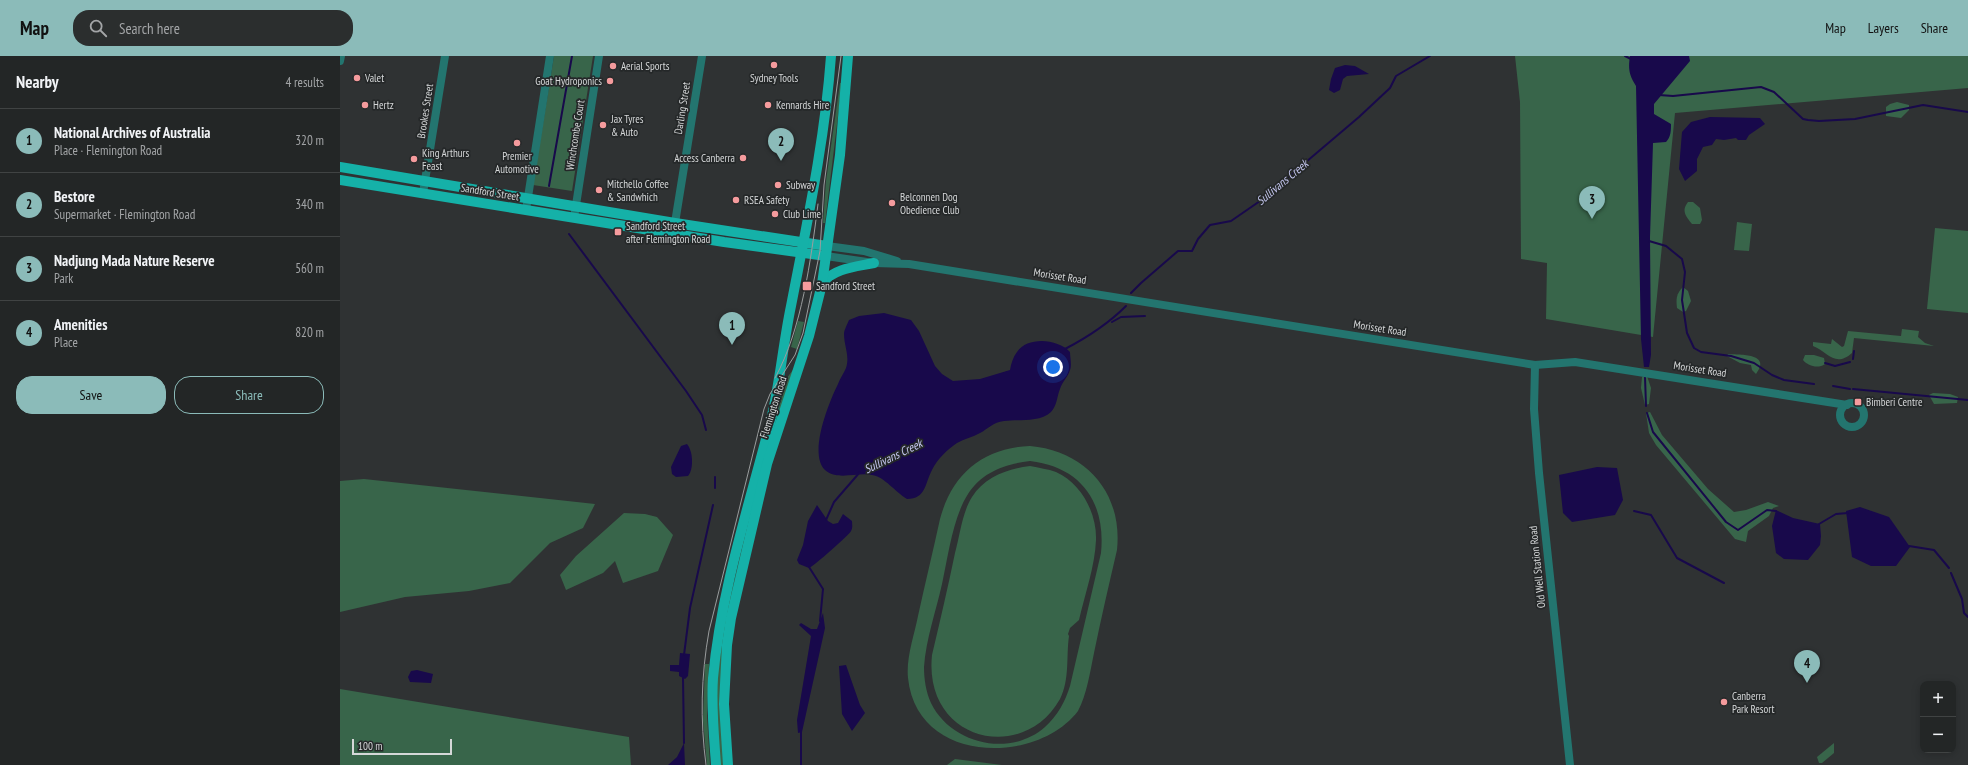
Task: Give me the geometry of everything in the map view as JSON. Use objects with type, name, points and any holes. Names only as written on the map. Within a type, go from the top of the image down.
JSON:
[{"type":"main road","name":"Flemington Road","points":[[716,765],[712,705],[713,679],[722,613],[772,416],[784,339],[811,207],[831,56]]},
{"type":"main road","name":"Flemington Road","points":[[728,765],[724,704],[727,645],[731,618],[767,464],[809,336],[822,284],[840,154],[848,56]]},
{"type":"main road","name":"Sandford Street","points":[[340,167],[804,243]]},
{"type":"main road","name":"Sandford Street","points":[[340,180],[673,234],[801,254],[826,256]]},
{"type":"main road","name":"Morisset Road","points":[[804,243],[828,246]]},
{"type":"main road","points":[[822,284],[829,275],[836,271],[874,263]]},
{"type":"street","points":[[340,61],[341,56]]},
{"type":"street","name":"Brookes Street","points":[[422,193],[445,56]]},
{"type":"street","points":[[526,210],[550,56]]},
{"type":"street","name":"Winchcombe Court","points":[[574,218],[599,56]]},
{"type":"street","name":"Darling Street","points":[[673,234],[702,56]]},
{"type":"street","name":"Morisset Road","points":[[828,246],[864,251],[909,264],[1535,365],[1575,362],[1848,405]]},
{"type":"street","name":"Morisset Road","points":[[826,256],[874,263],[909,264]]},
{"type":"street","name":"Old Well Station Road","points":[[1535,365],[1534,409],[1539,473],[1570,765]]},
{"type":"green space","points":[[554,56],[593,56],[572,191],[533,185]]},
{"type":"green space","points":[[1515,56],[1968,56],[1968,88],[1675,113],[1653,337],[1546,319],[1547,263],[1521,259],[1520,102]]},
{"type":"green space","points":[[840,83],[842,83],[825,223],[823,223],[826,181]]},
{"type":"green space","points":[[1897,102],[1909,105],[1909,110],[1901,118],[1886,116],[1886,107]]},
{"type":"green space","points":[[1688,202],[1693,202],[1700,208],[1702,220],[1700,224],[1692,224],[1686,216],[1685,208]]},
{"type":"green space","points":[[1737,222],[1752,224],[1749,251],[1734,250]]},
{"type":"green space","points":[[1935,228],[1968,231],[1968,313],[1927,309]]},
{"type":"green space","points":[[1683,287],[1688,291],[1691,301],[1686,311],[1683,312],[1677,308],[1677,297]]},
{"type":"green space","points":[[798,321],[804,322],[797,349],[791,347]]},
{"type":"green space","points":[[1902,329],[1919,331],[1918,337],[1925,343],[1934,346],[1854,338],[1852,353],[1841,359],[1836,359],[1813,346],[1813,342],[1831,344],[1832,339],[1842,347],[1844,346],[1848,331],[1901,336]]},
{"type":"green space","points":[[1728,354],[1752,356],[1760,362],[1760,367],[1756,374],[1752,370],[1751,365],[1740,363],[1727,356]]},
{"type":"green space","points":[[1805,355],[1814,355],[1824,358],[1825,364],[1816,367],[1810,365],[1803,360]]},
{"type":"green space","points":[[795,367],[734,584],[725,765],[720,765],[717,724],[717,676],[725,619],[782,381],[784,382]]},
{"type":"green space","points":[[1647,376],[1651,388],[1649,404],[1645,405],[1641,388],[1642,377]]},
{"type":"green space","points":[[1933,393],[1950,394],[1958,397],[1957,403],[1934,404],[1929,395]]},
{"type":"green space","points":[[1650,412],[1662,435],[1708,489],[1734,512],[1746,510],[1768,502],[1779,506],[1773,508],[1769,516],[1748,531],[1746,542],[1735,539],[1656,445],[1649,433],[1646,413]]},
{"type":"green space","points":[[1030,446],[1050,450],[1068,456],[1084,466],[1097,478],[1107,493],[1114,510],[1117,529],[1117,550],[1088,683],[1078,711],[1059,729],[1035,741],[1009,747],[981,747],[955,741],[933,727],[916,707],[908,678],[908,663],[940,519],[945,503],[961,477],[972,466],[984,458],[1013,448]],"holes":[[[1030,461],[1048,465],[1063,471],[1076,479],[1086,490],[1094,503],[1099,518],[1101,535],[1101,553],[1070,686],[1066,697],[1054,718],[1045,727],[1031,737],[1015,742],[999,744],[982,742],[967,737],[952,728],[940,717],[931,703],[925,681],[924,667],[927,646],[955,525],[958,514],[968,494],[974,486],[987,475],[995,470],[1021,462]]]},
{"type":"green space","points":[[1030,466],[1056,472],[1073,483],[1080,491],[1086,500],[1094,520],[1096,540],[1094,560],[1079,620],[1070,628],[1068,634],[1066,676],[1060,699],[1044,720],[1023,732],[1001,737],[979,734],[959,724],[943,707],[933,684],[932,655],[962,524],[972,497],[983,484],[997,475],[1013,469]]},
{"type":"green space","points":[[364,479],[595,504],[583,528],[550,543],[510,583],[469,591],[405,597],[340,612],[340,481]]},
{"type":"green space","points":[[624,513],[645,514],[657,517],[673,535],[658,571],[623,583],[615,561],[603,573],[566,590],[560,575],[576,556]]},
{"type":"green space","points":[[705,664],[709,664],[707,715],[710,765],[707,765],[703,720]]},
{"type":"green space","points":[[340,689],[629,737],[631,765],[340,765]]},
{"type":"green space","points":[[1834,743],[1834,753],[1822,763],[1819,763],[1817,757]]},
{"type":"green space","points":[[955,759],[1002,765],[947,765]]},
{"type":"water","points":[[1630,56],[1689,56],[1690,61],[1654,104],[1654,114],[1671,124],[1671,131],[1666,142],[1653,143],[1650,237],[1651,355],[1649,367],[1644,367],[1641,339],[1636,86],[1630,72]]},
{"type":"water","points":[[1345,65],[1355,66],[1369,74],[1347,76],[1343,79],[1340,90],[1334,93],[1329,90],[1335,68]]},
{"type":"water","points":[[1710,117],[1760,118],[1765,124],[1749,135],[1746,140],[1738,140],[1736,138],[1724,140],[1716,139],[1712,145],[1703,147],[1697,159],[1697,171],[1685,181],[1679,169],[1682,132],[1691,122]]},
{"type":"water","points":[[884,313],[911,320],[919,331],[935,366],[942,374],[953,381],[980,379],[1010,370],[1012,361],[1016,354],[1028,343],[1043,341],[1058,344],[1070,352],[1071,368],[1061,386],[1055,407],[1051,412],[1041,418],[1000,422],[957,443],[946,451],[940,458],[934,466],[924,489],[918,496],[913,498],[907,499],[877,476],[866,474],[841,476],[830,473],[825,470],[820,462],[819,441],[825,415],[847,364],[844,338],[845,329],[849,320],[859,316]]},
{"type":"water","points":[[687,444],[692,455],[690,473],[688,476],[676,477],[672,474],[671,467],[681,446]]},
{"type":"water","points":[[1597,467],[1617,468],[1623,500],[1615,515],[1572,522],[1563,513],[1559,475]]},
{"type":"water","points":[[817,505],[828,521],[833,524],[838,523],[843,514],[852,521],[852,527],[851,531],[845,538],[809,568],[799,564],[797,560],[803,545],[808,521]]},
{"type":"water","points":[[1860,507],[1889,517],[1910,547],[1896,566],[1871,566],[1852,557],[1846,511]]},
{"type":"water","points":[[1776,510],[1793,518],[1820,524],[1820,545],[1808,560],[1784,559],[1776,553],[1772,526]]},
{"type":"water","points":[[823,613],[825,628],[802,732],[798,733],[797,720],[811,636],[799,625],[801,623],[811,629],[817,629]]},
{"type":"water","points":[[680,653],[690,654],[688,676],[685,679],[679,676],[679,672],[670,671],[670,665],[679,665]]},
{"type":"water","points":[[846,665],[860,705],[865,713],[852,731],[842,714],[839,666]]},
{"type":"water","points":[[417,670],[433,674],[431,683],[410,682],[408,677],[411,671]]},
{"type":"water","points":[[684,743],[685,765],[668,765],[677,757]]},
{"type":"waterway","points":[[549,186],[572,56]]},
{"type":"waterway","name":"Sullivans Creek","points":[[1131,293],[1178,251],[1192,251],[1198,239],[1210,225],[1231,221],[1260,201],[1359,117],[1390,88],[1396,76],[1430,56]]},
{"type":"waterway","points":[[1625,56],[1631,59]]},
{"type":"waterway","points":[[1659,95],[1673,96],[1761,87],[1774,92],[1803,119],[1819,121],[1855,119],[1923,105],[1968,112]]},
{"type":"waterway","points":[[569,234],[686,391],[702,415],[706,430]]},
{"type":"waterway","points":[[1649,241],[1666,246],[1682,259],[1685,272],[1682,300],[1687,333],[1694,348],[1701,352],[1731,356],[1754,363],[1772,375],[1784,380],[1814,384]]},
{"type":"waterway","name":"Sullivans Creek","points":[[1065,349],[1097,330],[1126,306]]},
{"type":"waterway","points":[[1112,322],[1121,317],[1145,316]]},
{"type":"waterway","points":[[1853,359],[1854,351]]},
{"type":"waterway","points":[[1825,363],[1835,366],[1850,362]]},
{"type":"waterway","points":[[1645,377],[1646,406]]},
{"type":"waterway","points":[[1833,386],[1850,389]]},
{"type":"waterway","points":[[1853,389],[1968,400]]},
{"type":"waterway","points":[[1647,413],[1653,432],[1726,522],[1738,530],[1767,510],[1776,511]]},
{"type":"waterway","name":"Sullivans Creek","points":[[826,520],[834,502],[860,472]]},
{"type":"waterway","points":[[715,477],[715,488]]},
{"type":"waterway","points":[[684,655],[690,608],[713,505]]},
{"type":"waterway","points":[[1634,511],[1651,515],[1677,558],[1724,583]]},
{"type":"waterway","points":[[1819,524],[1836,514],[1848,513]]},
{"type":"waterway","points":[[1909,546],[1934,550],[1949,568]]},
{"type":"waterway","name":"Sullivans Creek","points":[[809,567],[823,589],[820,621]]},
{"type":"waterway","points":[[1951,573],[1962,599],[1964,613],[1968,617]]},
{"type":"waterway","points":[[683,678],[684,743]]},
{"type":"waterway","name":"Sullivans Creek","points":[[801,731],[801,765]]},
{"type":"tram line","points":[[706,765],[702,698],[704,665],[709,631],[764,409],[770,394],[795,355],[803,333],[820,251],[824,185],[841,56]]},
{"type":"tram line","points":[[775,378],[784,359],[799,316],[812,248],[818,204]]},
{"type":"place","name":"Sydney Tools","points":[[774,65]]},
{"type":"place","name":"Aerial Sports","points":[[613,66]]},
{"type":"place","name":"Valet","points":[[357,78]]},
{"type":"place","name":"Goat Hydroponics","points":[[610,81]]},
{"type":"place","name":"Hertz","points":[[365,105]]},
{"type":"place","name":"Kennards Hire","points":[[768,105]]},
{"type":"place","name":"Jax Tyres & Auto","points":[[603,125]]},
{"type":"place","name":"Premier Automotive","points":[[517,143]]},
{"type":"place","name":"Access Canberra","points":[[743,158]]},
{"type":"place","name":"King Arthurs Feast","points":[[414,159]]},
{"type":"place","name":"Bestore","points":[[781,161]]},
{"type":"place","name":"Subway","points":[[778,185]]},
{"type":"place","name":"Mitchello Coffee & Sandwhich","points":[[599,190]]},
{"type":"place","name":"RSEA Safety","points":[[736,200]]},
{"type":"place","name":"Belconnen Dog Obedience Club","points":[[892,203]]},
{"type":"place","name":"Club Lime","points":[[775,214]]},
{"type":"place","name":"Nadjung Mada Nature Reserve","points":[[1592,219]]},
{"type":"place","name":"Sandford Street after Flemington Road","points":[[618,232]]},
{"type":"place","name":"Sandford Street","points":[[807,286]]},
{"type":"place","name":"National Archives of Australia","points":[[732,345]]},
{"type":"place","name":"Bimberi Centre","points":[[1858,402]]},
{"type":"place","name":"Amenities","points":[[1807,683]]},
{"type":"place","name":"Canberra Park Resort","points":[[1724,702]]}]
